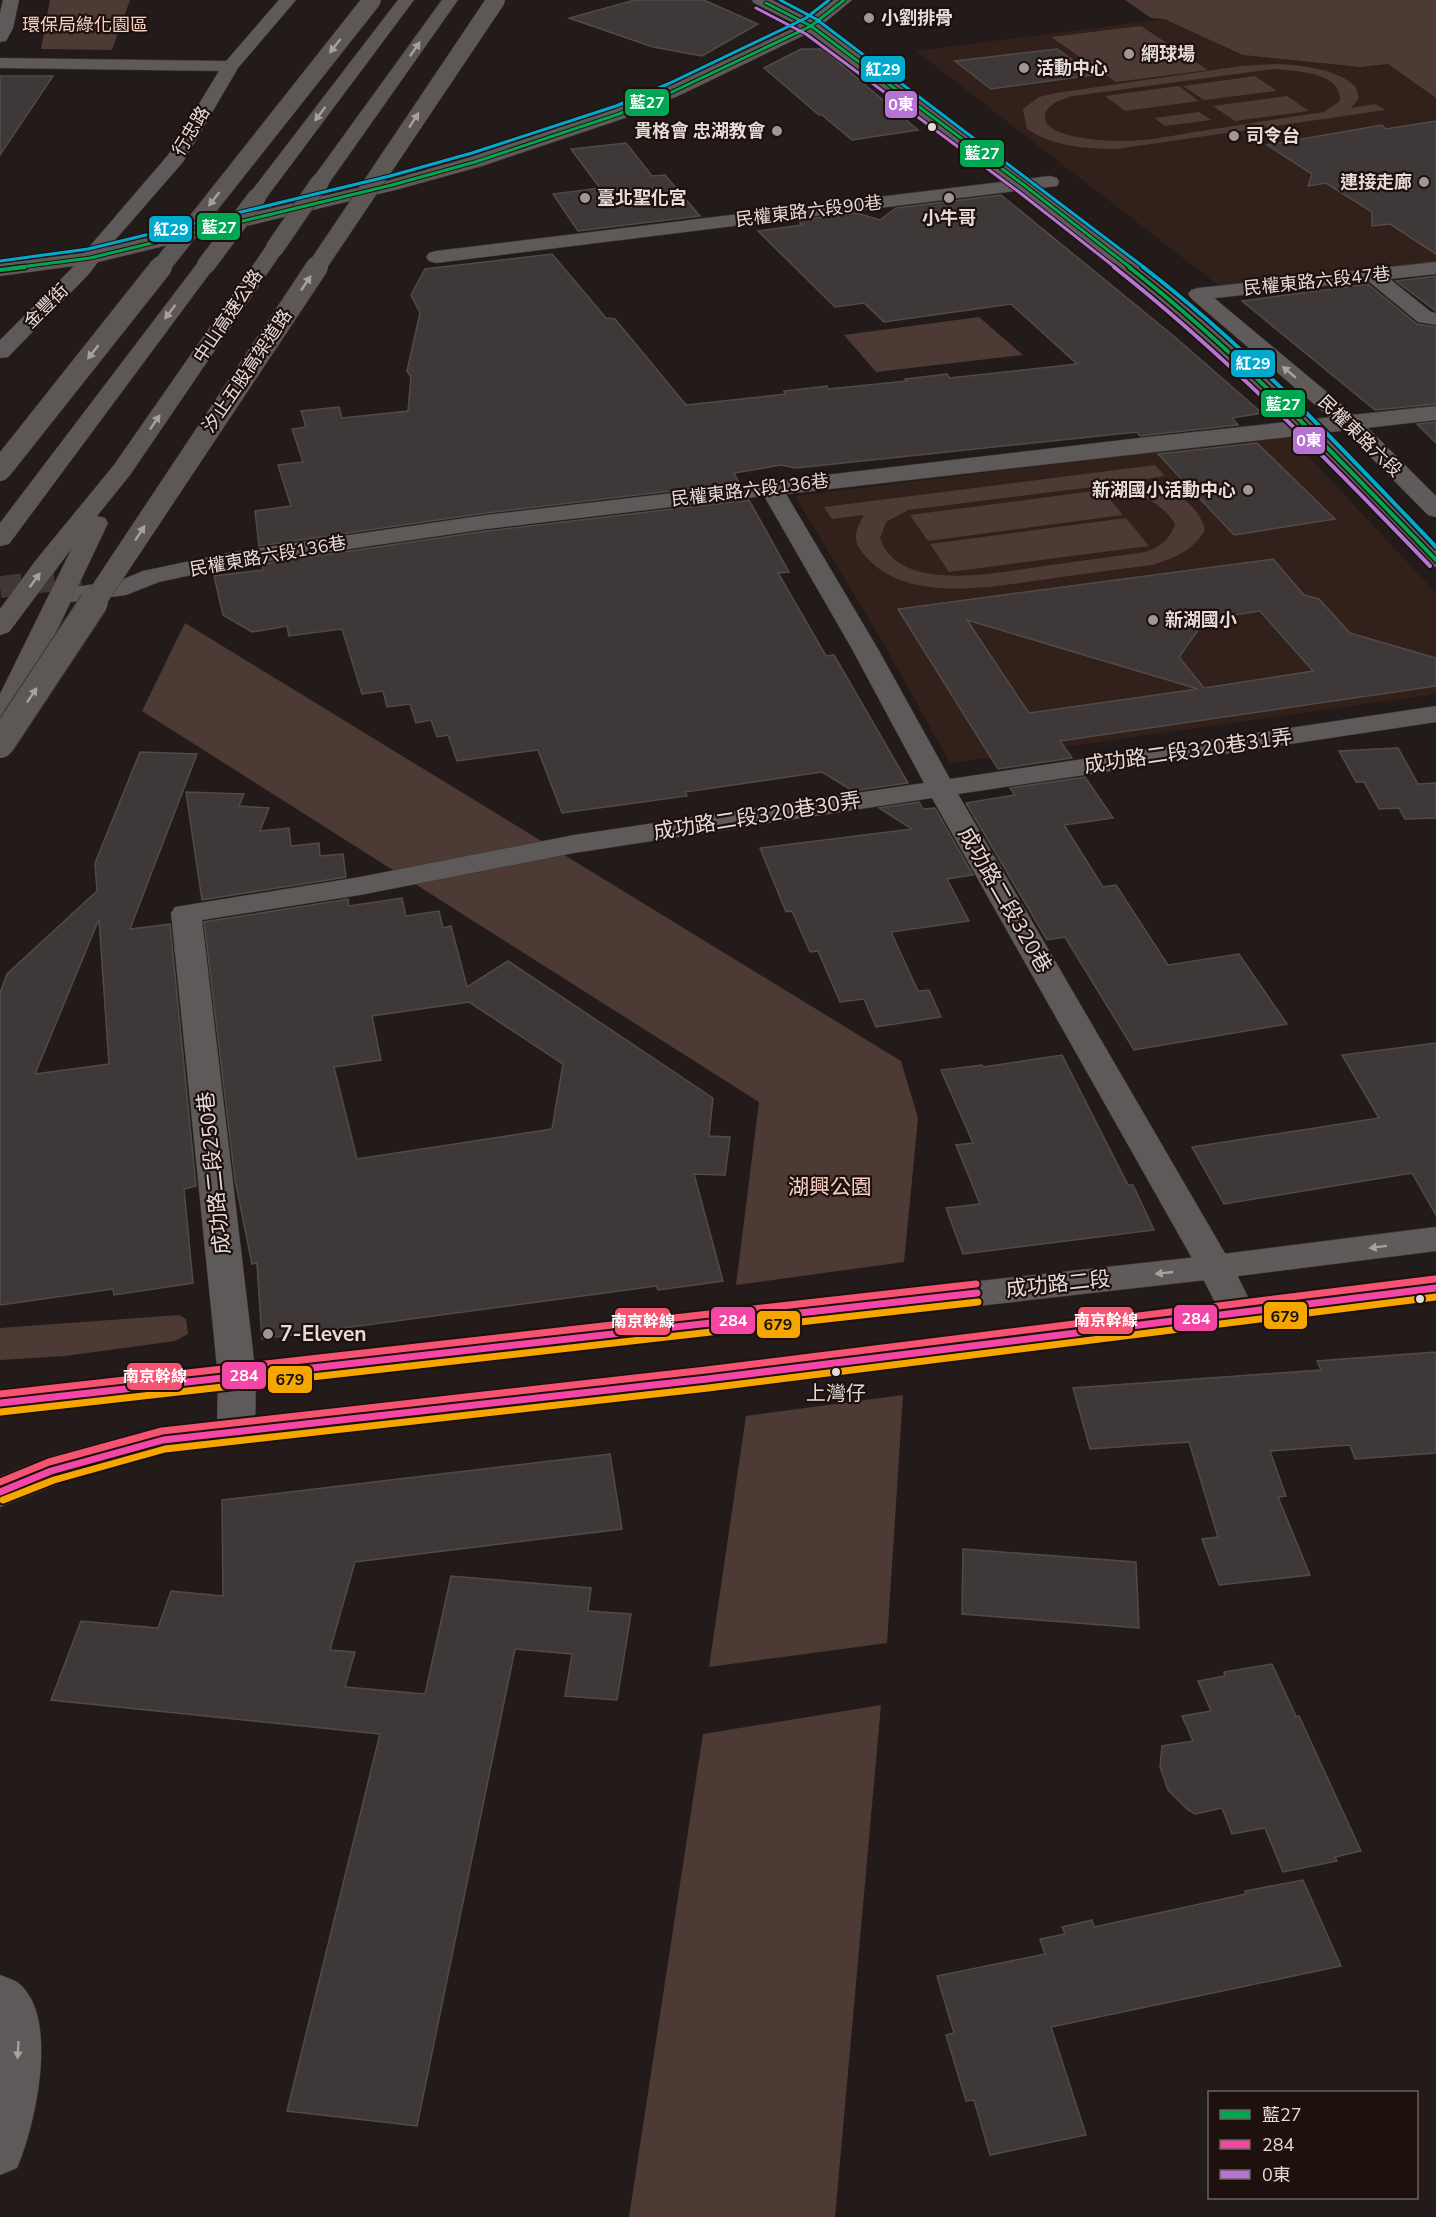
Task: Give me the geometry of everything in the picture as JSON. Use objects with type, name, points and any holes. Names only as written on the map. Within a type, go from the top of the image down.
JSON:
[{"type":"highway","points":[[0,470],[372,0]]},
{"type":"highway","points":[[0,539],[406,0]]},
{"type":"highway","name":"中山高速公路","points":[[0,627],[45,565],[122,471],[320,182],[450,0]]},
{"type":"highway","name":"汐止五股高架道路","points":[[0,744],[496,0]]},
{"type":"highway","points":[[0,721],[122,471]]},
{"type":"highway","points":[[0,517],[39,486]]},
{"type":"main road","name":"民權東路六段","points":[[760,0],[818,21],[1050,182],[1198,294],[1350,423],[1436,510]]},
{"type":"main road","name":"民權東路六段","points":[[791,0],[1170,299],[1307,426],[1436,560]]},
{"type":"main road","name":"成功路二段","points":[[0,1403],[735,1319],[1215,1268],[1436,1239]]},
{"type":"main road","points":[[0,1492],[51,1471],[163,1440],[707,1379],[1436,1288]]},
{"type":"street","points":[[0,37],[5,28],[11,0]]},
{"type":"street","name":"行忠路","points":[[96,250],[176,158],[231,66],[288,0]]},
{"type":"street","points":[[0,256],[133,248],[392,185],[475,162],[619,114],[707,76],[818,21],[843,0]]},
{"type":"street","points":[[0,63],[231,66]]},
{"type":"street","name":"民權東路六段90巷","points":[[436,257],[1050,182]]},
{"type":"street","points":[[0,270],[96,250]]},
{"type":"street","name":"金豐街","points":[[0,352],[79,274],[96,250]]},
{"type":"street","name":"民權東路六段47巷","points":[[1198,294],[1436,268]]},
{"type":"street","points":[[1372,275],[1425,318],[1436,319]]},
{"type":"street","name":"民權東路六段136巷","points":[[76,586],[126,587],[152,576],[232,559],[486,522],[1436,413]]},
{"type":"street","name":"成功路二段320巷","points":[[771,488],[1215,1268],[1238,1313]]},
{"type":"street","name":"成功路二段320巷31弄","points":[[940,787],[1436,714]]},
{"type":"street","name":"成功路二段320巷30弄","points":[[186,913],[395,880],[574,844],[940,787]]},
{"type":"street","name":"成功路二段250巷","points":[[186,913],[237,1377],[236,1432]]},
{"type":"street","points":[[0,1997],[12,2012],[19,2043],[13,2094],[0,2151]]},
{"type":"shaded area","points":[[1164,19],[1243,55],[1360,67],[1388,64],[1436,98],[1436,264],[1223,289],[916,51]]},
{"type":"shaded area","name":"新湖國小","points":[[1289,435],[1436,593],[1436,694],[950,763],[885,646],[795,496]]},
{"type":"green space","name":"環保局綠化園區","points":[[50,0],[130,0],[112,50],[41,49]]},
{"type":"green space","points":[[1125,0],[1436,0],[1436,98],[1388,64],[1360,67],[1243,55],[1164,19],[1151,18]]},
{"type":"green space","name":"網球場","points":[[1141,26],[1208,70],[1116,82],[1051,37]]},
{"type":"green space","points":[[1278,64],[1330,72],[1356,87],[1359,98],[1351,108],[1375,104],[1386,110],[1116,149],[1058,143],[1027,129],[1023,109],[1039,97],[1241,66]],"holes":[[[1274,69],[1305,72],[1326,79],[1339,91],[1340,101],[1324,112],[1133,141],[1091,139],[1065,134],[1055,130],[1048,124],[1045,117],[1051,105],[1073,96]]]},
{"type":"green space","points":[[1255,76],[1277,91],[1204,100],[1183,86]]},
{"type":"green space","points":[[1179,86],[1199,101],[1125,111],[1105,96]]},
{"type":"green space","points":[[1287,96],[1309,111],[1235,121],[1213,106]]},
{"type":"green space","points":[[1199,112],[1211,120],[1165,126],[1154,118]]},
{"type":"green space","points":[[979,317],[1023,355],[876,372],[844,335]]},
{"type":"green space","points":[[1155,465],[1165,476],[1139,480],[1171,492],[1188,503],[1201,519],[1205,530],[1189,548],[1152,565],[978,588],[929,587],[906,582],[886,573],[868,559],[859,548],[856,538],[864,515],[832,519],[824,507]],"holes":[[[1100,486],[1142,496],[1160,507],[1175,524],[1167,539],[1145,552],[1002,572],[953,576],[907,567],[891,556],[880,538],[886,522],[908,510]]]},
{"type":"green space","points":[[1102,490],[1123,515],[928,541],[910,515]]},
{"type":"green space","points":[[1126,518],[1149,546],[949,572],[930,544]]},
{"type":"green space","name":"湖興公園","points":[[185,623],[901,1061],[918,1118],[904,1262],[736,1285],[759,1102],[142,711]]},
{"type":"green space","points":[[179,1315],[186,1319],[188,1334],[175,1341],[65,1356],[0,1360],[0,1328]]},
{"type":"green space","points":[[903,1395],[887,1643],[709,1667],[746,1416]]},
{"type":"green space","points":[[881,1705],[835,2217],[629,2217],[703,1734]]},
{"type":"building","points":[[635,0],[704,0],[758,24],[702,56],[653,47],[569,18]]},
{"type":"building","points":[[801,49],[823,49],[918,130],[852,140],[764,68]]},
{"type":"building","name":"活動中心","points":[[1057,49],[1094,75],[991,89],[955,61]]},
{"type":"building","points":[[0,76],[53,76],[0,155]]},
{"type":"building","points":[[1436,121],[1436,254],[1390,224],[1372,226],[1372,212],[1326,183],[1308,186],[1312,174],[1267,145],[1382,125],[1386,129]]},
{"type":"building","points":[[626,143],[652,176],[665,175],[700,216],[578,231],[553,194],[600,188],[571,149]]},
{"type":"building","points":[[1001,195],[1176,338],[1262,413],[1232,418],[1238,425],[1140,436],[1137,432],[796,468],[781,465],[734,473],[739,483],[486,513],[259,546],[255,511],[291,506],[278,465],[303,462],[292,429],[306,427],[301,411],[339,407],[342,418],[408,411],[411,377],[407,371],[420,313],[411,295],[425,269],[552,254],[606,318],[615,319],[686,405],[786,394],[784,391],[827,386],[828,389],[907,381],[905,379],[947,374],[950,378],[1077,364],[1011,304],[884,322],[864,303],[835,307],[758,231],[802,225],[798,220],[857,213],[880,220],[896,208]]},
{"type":"building","points":[[1436,276],[1436,311],[1396,281]]},
{"type":"building","points":[[1368,284],[1417,324],[1436,327],[1436,404],[1375,410],[1242,301]]},
{"type":"building","points":[[1436,422],[1436,443],[1417,424]]},
{"type":"building","name":"新湖國小活動中心","points":[[1257,443],[1335,519],[1234,535],[1158,454]]},
{"type":"building","points":[[749,500],[789,572],[778,573],[826,656],[834,655],[908,783],[853,791],[822,772],[685,792],[687,796],[562,813],[538,750],[457,761],[448,735],[437,737],[431,720],[416,723],[410,704],[387,707],[383,691],[362,694],[342,629],[289,636],[287,626],[252,632],[223,615],[214,576],[263,570],[262,564],[486,531]]},
{"type":"building","points":[[1273,559],[1304,595],[1319,599],[1350,633],[1436,658],[1436,686],[1060,741],[1072,758],[998,769],[898,609]],"holes":[[[1260,611],[1313,671],[1204,688],[1179,657],[1206,619]],[[967,620],[1198,689],[1029,713]]]},
{"type":"building","points":[[1398,748],[1418,784],[1436,783],[1436,818],[1405,819],[1399,808],[1379,809],[1364,782],[1356,782],[1339,751]]},
{"type":"building","points":[[140,752],[197,754],[130,929],[170,924],[196,1186],[184,1189],[193,1283],[114,1295],[113,1289],[0,1305],[0,993],[7,974],[97,891],[95,863]],"holes":[[[99,919],[109,1064],[35,1074]]]},
{"type":"building","points":[[1085,777],[1113,818],[1064,825],[1103,887],[1116,885],[1168,965],[1239,954],[1287,1024],[1134,1050],[1065,937],[1047,940],[966,803],[1015,795],[1010,788]]},
{"type":"building","points":[[186,792],[244,794],[239,806],[269,808],[260,831],[289,828],[291,846],[319,843],[320,856],[343,854],[346,877],[202,900]]},
{"type":"building","points":[[919,802],[923,809],[935,808],[973,875],[947,879],[969,921],[891,932],[918,991],[929,990],[941,1017],[876,1027],[864,999],[840,1002],[818,951],[810,952],[792,911],[786,912],[760,848],[912,829],[879,808]]},
{"type":"building","points":[[402,898],[406,916],[439,911],[443,928],[451,926],[467,987],[508,961],[713,1098],[709,1136],[730,1137],[725,1175],[694,1174],[723,1281],[658,1290],[656,1286],[262,1339],[257,1263],[252,1264],[235,1180],[204,922],[348,899],[349,906]],"holes":[[[469,1002],[563,1064],[552,1129],[357,1159],[334,1067],[381,1060],[372,1016]]]},
{"type":"building","points":[[1436,1043],[1436,1215],[1412,1173],[1224,1204],[1192,1147],[1379,1118],[1342,1055]]},
{"type":"building","points":[[1062,1055],[1128,1185],[1133,1185],[1154,1230],[963,1254],[946,1208],[980,1204],[956,1145],[973,1143],[941,1070],[982,1065],[983,1067]]},
{"type":"building","points":[[1436,1352],[1436,1453],[1355,1459],[1350,1445],[1270,1451],[1286,1496],[1278,1497],[1310,1575],[1219,1585],[1202,1539],[1218,1537],[1189,1442],[1090,1449],[1073,1388],[1321,1370],[1317,1361]]},
{"type":"building","points":[[610,1454],[622,1529],[355,1562],[330,1650],[355,1652],[345,1687],[425,1694],[451,1576],[591,1588],[588,1611],[631,1614],[617,1700],[565,1696],[572,1654],[515,1649],[417,2126],[287,2111],[380,1734],[51,1700],[81,1621],[158,1628],[171,1591],[223,1596],[222,1500]]},
{"type":"building","points":[[963,1549],[1136,1562],[1139,1628],[962,1614]]},
{"type":"building","points":[[1272,1664],[1296,1716],[1299,1716],[1361,1851],[1335,1857],[1337,1861],[1283,1872],[1265,1828],[1232,1834],[1222,1808],[1195,1814],[1168,1790],[1160,1767],[1162,1746],[1193,1741],[1182,1716],[1211,1711],[1198,1681],[1225,1676],[1224,1672]]},
{"type":"building","points":[[1303,1880],[1341,1966],[1051,2027],[1086,2135],[990,2155],[974,2100],[966,2101],[946,2035],[954,2033],[937,1976],[1045,1954],[1040,1939],[1065,1934],[1062,1927],[1092,1920],[1094,1927],[1246,1894],[1245,1891]]},
{"type":"tunnel","points":[[0,587],[81,577]]},
{"type":"transit line","name":"紅29","points":[[780,0],[816,19],[1029,178],[1176,292],[1313,419],[1436,547]]},
{"type":"transit line","name":"紅29","points":[[0,261],[88,249],[390,176],[472,153],[616,106],[668,84],[806,18],[829,0]]},
{"type":"transit line","name":"藍27","points":[[0,270],[90,258],[392,185],[475,162],[619,114],[672,92],[811,26],[844,0]]},
{"type":"transit line","name":"藍27","points":[[766,3],[811,26],[1024,185],[1170,299],[1307,426],[1436,560]]},
{"type":"transit line","name":"0東","points":[[756,8],[806,34],[1019,192],[1164,306],[1301,432],[1430,566]]},
{"type":"transit line","name":"南京幹線","points":[[0,1482],[49,1462],[162,1431],[706,1370],[1435,1279]]},
{"type":"transit line","name":"南京幹線","points":[[0,1394],[976,1284]]},
{"type":"transit line","name":"284","points":[[0,1492],[51,1471],[163,1440],[707,1379],[1436,1288]]},
{"type":"transit line","name":"284","points":[[0,1403],[977,1293]]},
{"type":"transit line","name":"679","points":[[3,1500],[54,1480],[165,1449],[708,1388],[1436,1297]]},
{"type":"transit line","name":"679","points":[[1,1412],[978,1302]]},
{"type":"place","name":"小劉排骨","points":[[869,18]]},
{"type":"place","name":"網球場","points":[[1129,54]]},
{"type":"place","name":"活動中心","points":[[1024,68]]},
{"type":"place","name":"貴格會 忠湖教會","points":[[777,131]]},
{"type":"place","name":"司令台","points":[[1234,136]]},
{"type":"place","name":"連接走廊","points":[[1424,182]]},
{"type":"place","name":"臺北聖化宮","points":[[585,198]]},
{"type":"place","name":"小牛哥","points":[[949,198]]},
{"type":"place","name":"新湖國小活動中心","points":[[1248,490]]},
{"type":"place","name":"新湖國小","points":[[1153,620]]},
{"type":"place","name":"7-Eleven","points":[[268,1334]]},
{"type":"place","name":"上灣仔","points":[[836,1372]]}]
